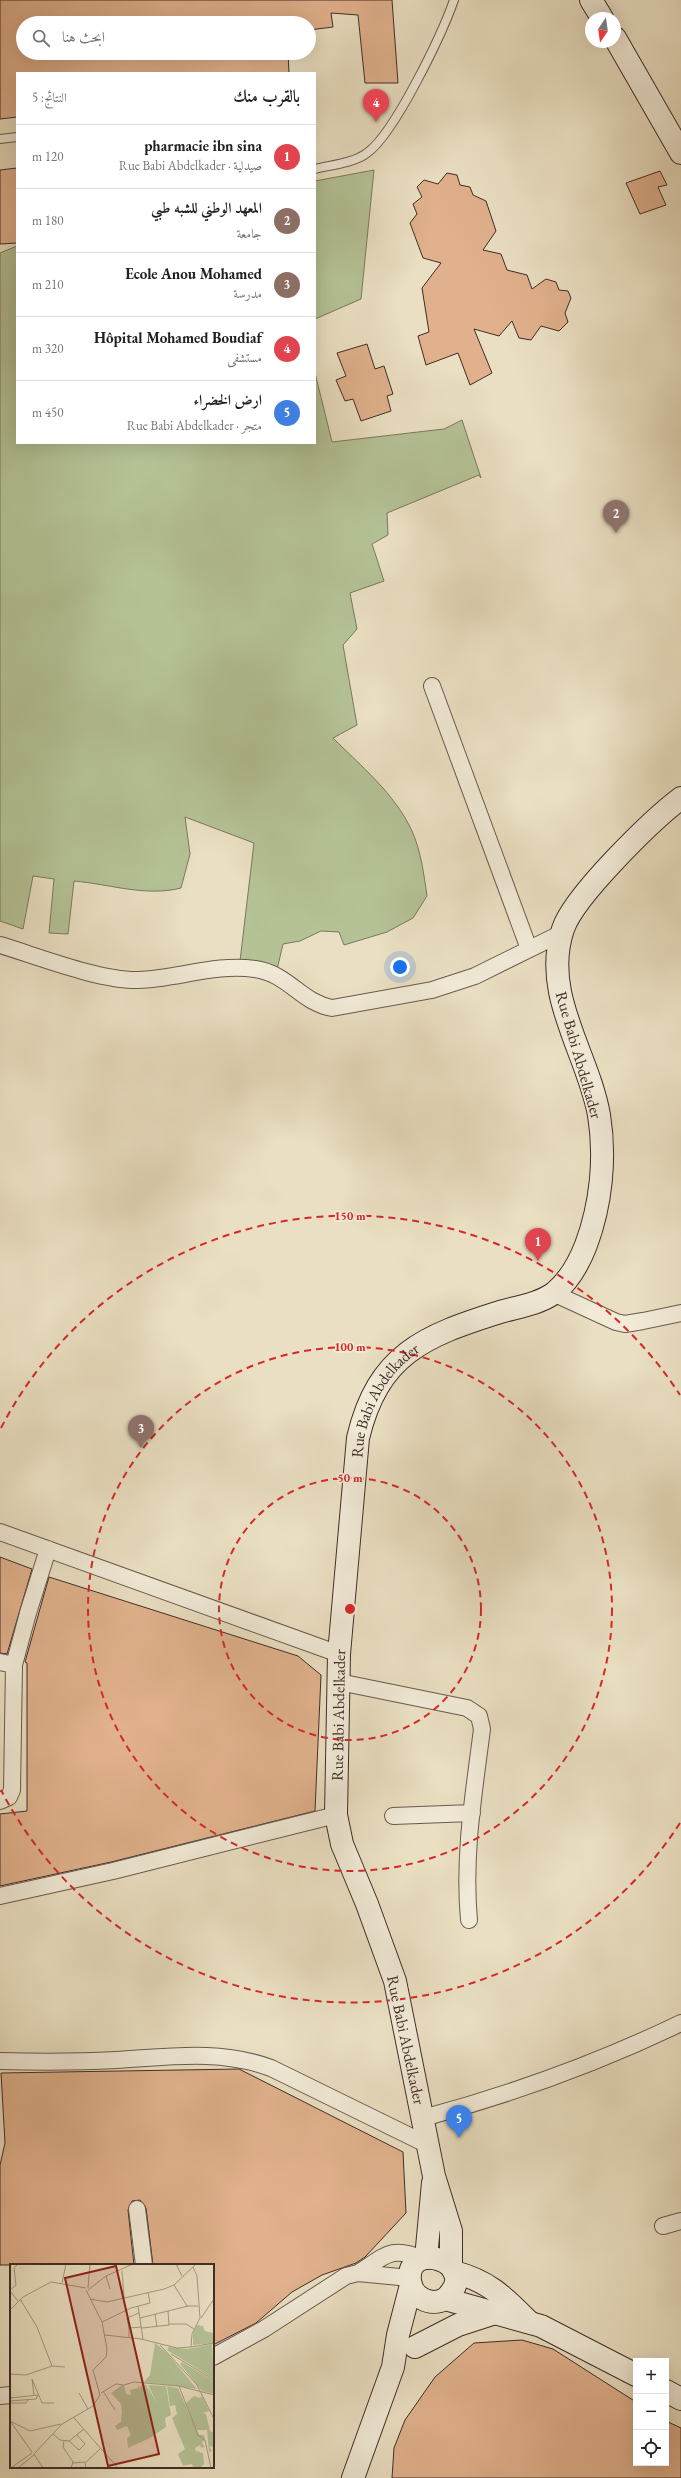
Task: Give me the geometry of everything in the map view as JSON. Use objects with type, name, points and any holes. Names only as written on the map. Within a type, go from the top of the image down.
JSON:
[{"type":"main road","points":[[591,0],[598,12]]},
{"type":"main road","points":[[621,48],[681,153]]},
{"type":"main road","name":"Rue Babi Abdelkader","points":[[434,2176],[395,1981],[367,1904],[351,1870],[342,1844],[336,1815],[339,1654],[358,1438],[368,1403],[380,1382],[391,1366],[411,1348],[436,1335],[540,1300],[554,1293],[575,1268],[586,1244],[598,1199],[602,1151],[595,1101],[560,997],[557,954],[562,933],[570,914],[583,896],[663,812],[681,798]]},
{"type":"main road","points":[[424,2258],[434,2176]]},
{"type":"main road","points":[[393,2367],[415,2347],[430,2325],[443,2299],[454,2287],[451,2230],[434,2176]]},
{"type":"main road","points":[[353,2478],[393,2367],[398,2335],[410,2281],[416,2264],[424,2258],[439,2258],[452,2269],[472,2276],[494,2288],[530,2322]]},
{"type":"main road","points":[[410,2281],[414,2292],[427,2301],[443,2299],[530,2322],[633,2374]]},
{"type":"main road","points":[[415,2347],[452,2328],[495,2313]]},
{"type":"main road","points":[[669,2393],[681,2399]]},
{"type":"street","points":[[432,686],[529,949]]},
{"type":"street","points":[[0,944],[50,961],[124,980],[154,979],[228,969],[258,969],[279,976],[316,1004],[332,1008],[432,990],[475,976],[562,933]]},
{"type":"street","points":[[554,1293],[616,1322],[625,1324],[681,1313]]},
{"type":"street","points":[[0,1532],[339,1654]]},
{"type":"street","points":[[0,1801],[9,1796],[12,1790],[7,1664],[28,1613],[48,1549]]},
{"type":"street","points":[[339,1682],[475,1711],[479,1716],[482,1729],[472,1813],[466,1882],[469,1920]]},
{"type":"street","points":[[393,1816],[472,1813]]},
{"type":"street","points":[[0,1896],[113,1871],[336,1815]]},
{"type":"street","points":[[423,2118],[500,2097],[631,2048],[681,2023]]},
{"type":"street","points":[[0,2061],[83,2061],[218,2055],[247,2059],[270,2068],[428,2145]]},
{"type":"street","points":[[138,2209],[144,2264]]},
{"type":"street","points":[[663,2226],[681,2222]]},
{"type":"street","points":[[214,2356],[264,2329],[335,2281],[358,2273],[394,2252],[408,2253],[424,2258]]},
{"type":"street","points":[[358,2273],[410,2281]]},
{"type":"street","points":[[0,2396],[10,2395]]},
{"type":"lane","points":[[316,169],[366,154],[376,145],[402,105],[445,25],[454,0]]},
{"type":"lane","points":[[0,138],[16,137]]},
{"type":"green space","points":[[374,170],[361,299],[316,319],[316,181]]},
{"type":"green space","points":[[16,246],[16,444],[316,444],[316,377],[332,442],[444,429],[462,420],[481,478],[479,475],[387,513],[388,535],[372,544],[384,581],[350,593],[357,629],[343,645],[357,725],[333,738],[377,781],[396,805],[412,831],[420,855],[427,896],[413,918],[387,932],[344,945],[339,932],[321,931],[300,941],[283,944],[276,974],[240,961],[254,843],[185,817],[190,854],[181,888],[141,891],[74,881],[68,934],[49,933],[54,879],[33,876],[23,929],[0,921],[0,253]]},
{"type":"building","points":[[0,0],[392,0],[398,83],[365,83],[358,15],[331,13],[333,27],[316,29],[316,16],[16,16],[16,60],[288,60],[289,72],[16,72],[16,117],[0,119]]},
{"type":"building","points":[[16,168],[16,243],[0,244],[0,170]]},
{"type":"building","points":[[660,171],[667,185],[658,187],[666,205],[640,214],[626,183]]},
{"type":"building","points":[[447,173],[457,175],[460,185],[470,187],[473,195],[486,201],[496,231],[483,250],[501,254],[507,270],[527,275],[532,289],[546,279],[556,282],[559,290],[568,291],[571,298],[565,313],[568,322],[559,331],[541,326],[531,340],[519,338],[512,321],[499,336],[474,329],[492,373],[470,385],[458,353],[426,365],[418,336],[429,332],[422,288],[441,263],[423,258],[410,223],[417,214],[413,204],[422,197],[417,187],[424,180],[438,184]]},
{"type":"building","points":[[367,344],[375,369],[384,366],[393,394],[387,396],[391,411],[361,421],[353,399],[345,401],[336,380],[346,376],[337,353]]},
{"type":"building","points":[[0,1557],[32,1569],[7,1654],[0,1653]]},
{"type":"building","points":[[49,1577],[298,1656],[321,1675],[315,1811],[111,1862],[0,1886],[0,1814],[27,1811],[27,1663],[25,1662]]},
{"type":"building","points":[[239,2069],[403,2152],[406,2213],[365,2257],[356,2263],[322,2275],[292,2292],[256,2323],[214,2344],[214,2264],[153,2264],[146,2208],[140,2200],[132,2201],[128,2210],[134,2264],[0,2265],[0,2165],[5,2143],[1,2073]]},
{"type":"building","points":[[522,2340],[553,2349],[633,2400],[633,2466],[669,2466],[669,2422],[681,2428],[681,2478],[392,2478],[394,2448],[405,2420],[435,2377],[474,2343]]},
{"type":"place","name":"Hôpital Mohamed Boudiaf","points":[[376,122]]},
{"type":"place","name":"المعهد الوطني للشبه طبي","points":[[616,533]]},
{"type":"place","name":"pharmacie ibn sina","points":[[538,1261]]},
{"type":"place","name":"Ecole Anou Mohamed","points":[[141,1448]]},
{"type":"place","name":"ارض الخضراء","points":[[459,2138]]}]
